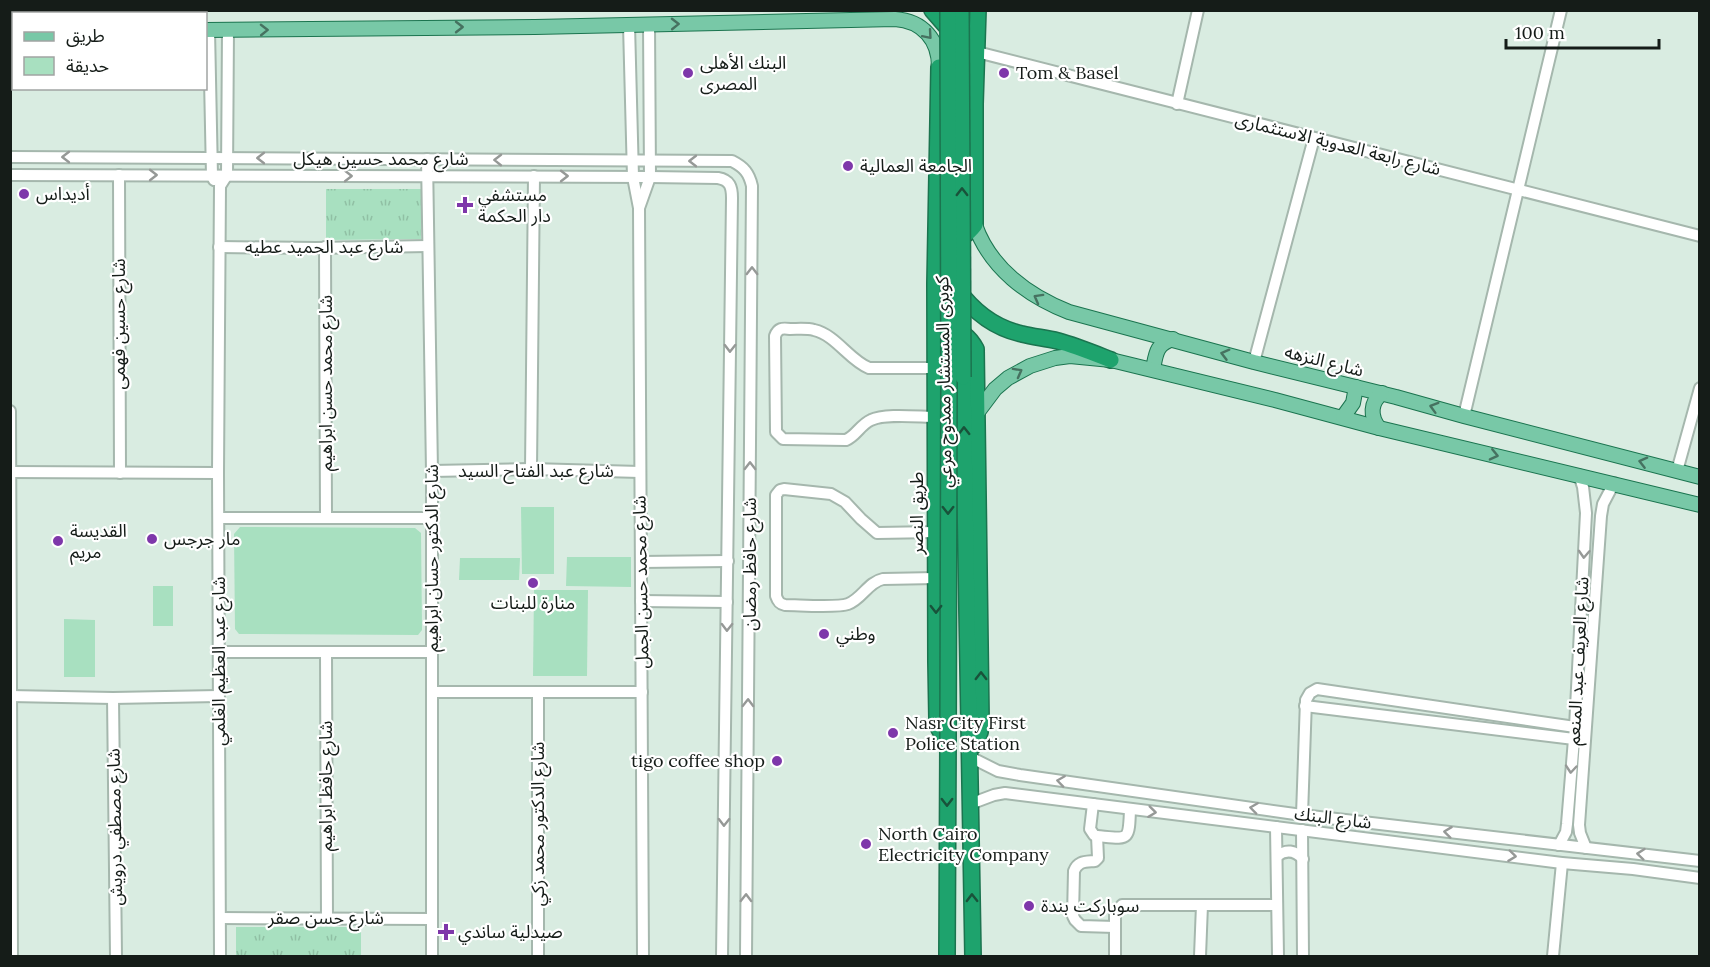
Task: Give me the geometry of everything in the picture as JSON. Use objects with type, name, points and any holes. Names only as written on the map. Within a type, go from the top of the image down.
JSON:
[{"type":"highway","points":[[932,10],[955,37],[975,104]]},
{"type":"highway","name":"كوبرى المستشار ممدوح مرعي","points":[[948,10],[948,743]]},
{"type":"highway","name":"كوبرى المستشار ممدوح مرعي","points":[[961,10],[963,365],[970,755]]},
{"type":"highway","points":[[937,225],[949,237],[959,238],[968,234],[975,225],[978,10]]},
{"type":"highway","name":"طريق النصر","points":[[939,67],[936,344],[937,719],[939,729],[948,743],[947,957]]},
{"type":"highway","points":[[937,225],[941,256],[949,277],[966,301],[982,316],[1007,330],[1057,340],[1111,360]]},
{"type":"highway","points":[[936,344],[945,334],[957,331],[969,337],[976,348],[981,719],[980,732],[970,755],[973,957]]},
{"type":"main road","points":[[207,30],[904,20],[919,26],[931,37],[938,51],[939,67]]},
{"type":"main road","name":"شارع النزهه","points":[[975,225],[986,249],[1014,281],[1035,296],[1069,312],[1700,477]]},
{"type":"main road","points":[[1153,369],[1160,346],[1173,339]]},
{"type":"main road","points":[[977,413],[1001,383],[1015,373],[1038,363],[1070,356],[1111,360],[1700,506]]},
{"type":"main road","points":[[1343,417],[1353,403],[1356,387]]},
{"type":"main road","points":[[1379,428],[1373,418],[1372,407],[1382,393]]},
{"type":"street","points":[[1177,104],[1198,10]]},
{"type":"street","points":[[1464,416],[1561,10]]},
{"type":"street","name":"شارع محمد حسن الجمل","points":[[639,208],[650,177],[649,24]]},
{"type":"street","name":"شارع محمد حسن الجمل","points":[[629,25],[633,177],[639,208],[643,957]]},
{"type":"street","points":[[207,30],[212,176],[220,186],[227,175],[228,30]]},
{"type":"street","name":"شارع رابعة العدوية الاستثمارى","points":[[977,52],[1700,236]]},
{"type":"street","points":[[1254,362],[1314,138]]},
{"type":"street","name":"شارع محمد حسين هيكل","points":[[10,157],[732,161],[741,165],[747,172]]},
{"type":"street","name":"شارع الدكتور حسان ابراهيم","points":[[427,159],[432,471],[432,957]]},
{"type":"street","name":"شارع حافظ رمضان","points":[[746,957],[752,204],[752,186],[747,172]]},
{"type":"street","name":"شارع محمد حسين هيكل","points":[[10,175],[650,177],[718,178],[725,179],[730,184]]},
{"type":"street","name":"شارع حسين فهمى","points":[[119,175],[120,473]]},
{"type":"street","points":[[531,469],[534,176]]},
{"type":"street","name":"شارع حافظ رمضان","points":[[722,957],[732,204],[730,184]]},
{"type":"street","name":"شارع عبد العظيم الغلمي","points":[[220,186],[218,473],[220,957]]},
{"type":"street","points":[[732,204],[752,204]]},
{"type":"street","name":"شارع عبد الحميد عطيه","points":[[219,247],[428,246]]},
{"type":"street","name":"شارع محمد حسن ابراهيم","points":[[325,248],[326,518]]},
{"type":"street","points":[[936,368],[869,368],[824,334],[813,329],[782,328],[775,336],[776,432],[783,439],[846,440],[874,418],[884,416],[936,417]]},
{"type":"street","points":[[1677,471],[1700,388]]},
{"type":"street","points":[[10,411],[12,957]]},
{"type":"street","name":"شارع عبد الفتاح السيد","points":[[432,471],[531,469],[640,471]]},
{"type":"street","points":[[11,472],[218,473]]},
{"type":"street","name":"شارع العريف عبد المنعم","points":[[1559,845],[1567,824],[1575,727],[1586,513],[1586,500],[1579,475]]},
{"type":"street","name":"شارع العريف عبد المنعم","points":[[1586,848],[1579,825],[1601,516],[1603,504],[1614,483]]},
{"type":"street","points":[[936,532],[878,533],[844,502],[826,492],[784,489],[776,495],[776,596],[781,604],[843,604],[853,601],[877,580],[936,578]]},
{"type":"street","points":[[1586,513],[1601,516]]},
{"type":"street","points":[[219,518],[432,518]]},
{"type":"street","points":[[641,562],[728,561]]},
{"type":"street","points":[[641,601],[727,602]]},
{"type":"street","points":[[219,652],[432,652]]},
{"type":"street","name":"شارع حافظ ابراهيم","points":[[326,652],[327,919]]},
{"type":"street","points":[[1302,814],[1305,706],[1310,693],[1317,689],[1575,727]]},
{"type":"street","points":[[432,692],[642,692]]},
{"type":"street","name":"شارع الدكتور محمد زكي","points":[[538,692],[538,957]]},
{"type":"street","points":[[11,696],[113,698],[218,696]]},
{"type":"street","name":"شارع مصطفي درويش","points":[[113,698],[116,957]]},
{"type":"street","points":[[1305,706],[1574,739]]},
{"type":"street","name":"شارع البنك","points":[[970,755],[998,771],[1020,775],[1302,814],[1700,861]]},
{"type":"street","points":[[1018,795],[1013,791],[1012,783],[1020,775]]},
{"type":"street","name":"شارع البنك","points":[[970,804],[1005,793],[1700,878]]},
{"type":"street","points":[[1092,804],[1090,829],[1097,836],[1126,837],[1129,833],[1130,809]]},
{"type":"street","points":[[1567,824],[1574,829],[1579,825]]},
{"type":"street","points":[[1276,827],[1278,957]]},
{"type":"street","points":[[1302,830],[1303,957]]},
{"type":"street","points":[[1097,836],[1099,855],[1097,860],[1079,863],[1074,871],[1073,916],[1081,926],[1115,927]]},
{"type":"street","points":[[1277,856],[1288,851],[1296,853],[1303,859]]},
{"type":"street","points":[[1553,957],[1562,862]]},
{"type":"street","points":[[1115,957],[1115,913],[1119,907],[1126,904],[1277,905]]},
{"type":"street","points":[[1200,957],[1202,906]]},
{"type":"street","name":"شارع حسن صقر","points":[[220,918],[432,919]]},
{"type":"green space","points":[[326,189],[421,189],[421,239],[326,240]]},
{"type":"green space","points":[[521,507],[554,507],[554,574],[522,574]]},
{"type":"green space","points":[[240,527],[415,528],[421,533],[422,630],[418,635],[239,634],[235,629],[234,534]]},
{"type":"green space","points":[[567,557],[631,557],[631,587],[566,586]]},
{"type":"green space","points":[[460,558],[520,558],[519,580],[459,580]]},
{"type":"green space","points":[[153,586],[173,586],[173,626],[153,626]]},
{"type":"green space","points":[[534,590],[588,590],[587,676],[533,676]]},
{"type":"green space","points":[[64,619],[95,620],[95,677],[64,677]]},
{"type":"green space","points":[[236,927],[361,927],[361,956],[236,956]]},
{"type":"place","name":"البنك الأهلى المصرى","points":[[688,73]]},
{"type":"place","name":"Tom & Basel","points":[[1004,73]]},
{"type":"place","name":"الجامعة العمالية","points":[[848,166]]},
{"type":"place","name":"أديداس","points":[[24,194]]},
{"type":"place","name":"مستشفي دار الحكمة","points":[[465,205]]},
{"type":"place","name":"مار جرجس","points":[[152,539]]},
{"type":"place","name":"القديسة مريم","points":[[58,541]]},
{"type":"place","name":"منارة للبنات","points":[[533,583]]},
{"type":"place","name":"وطني","points":[[824,634]]},
{"type":"place","name":"Nasr City First Police Station","points":[[893,733]]},
{"type":"place","name":"tigo coffee shop","points":[[777,761]]},
{"type":"place","name":"North Cairo Electricity Company","points":[[866,844]]},
{"type":"place","name":"سوباركت بندة","points":[[1029,906]]},
{"type":"place","name":"صيدلية ساندي","points":[[446,932]]}]
